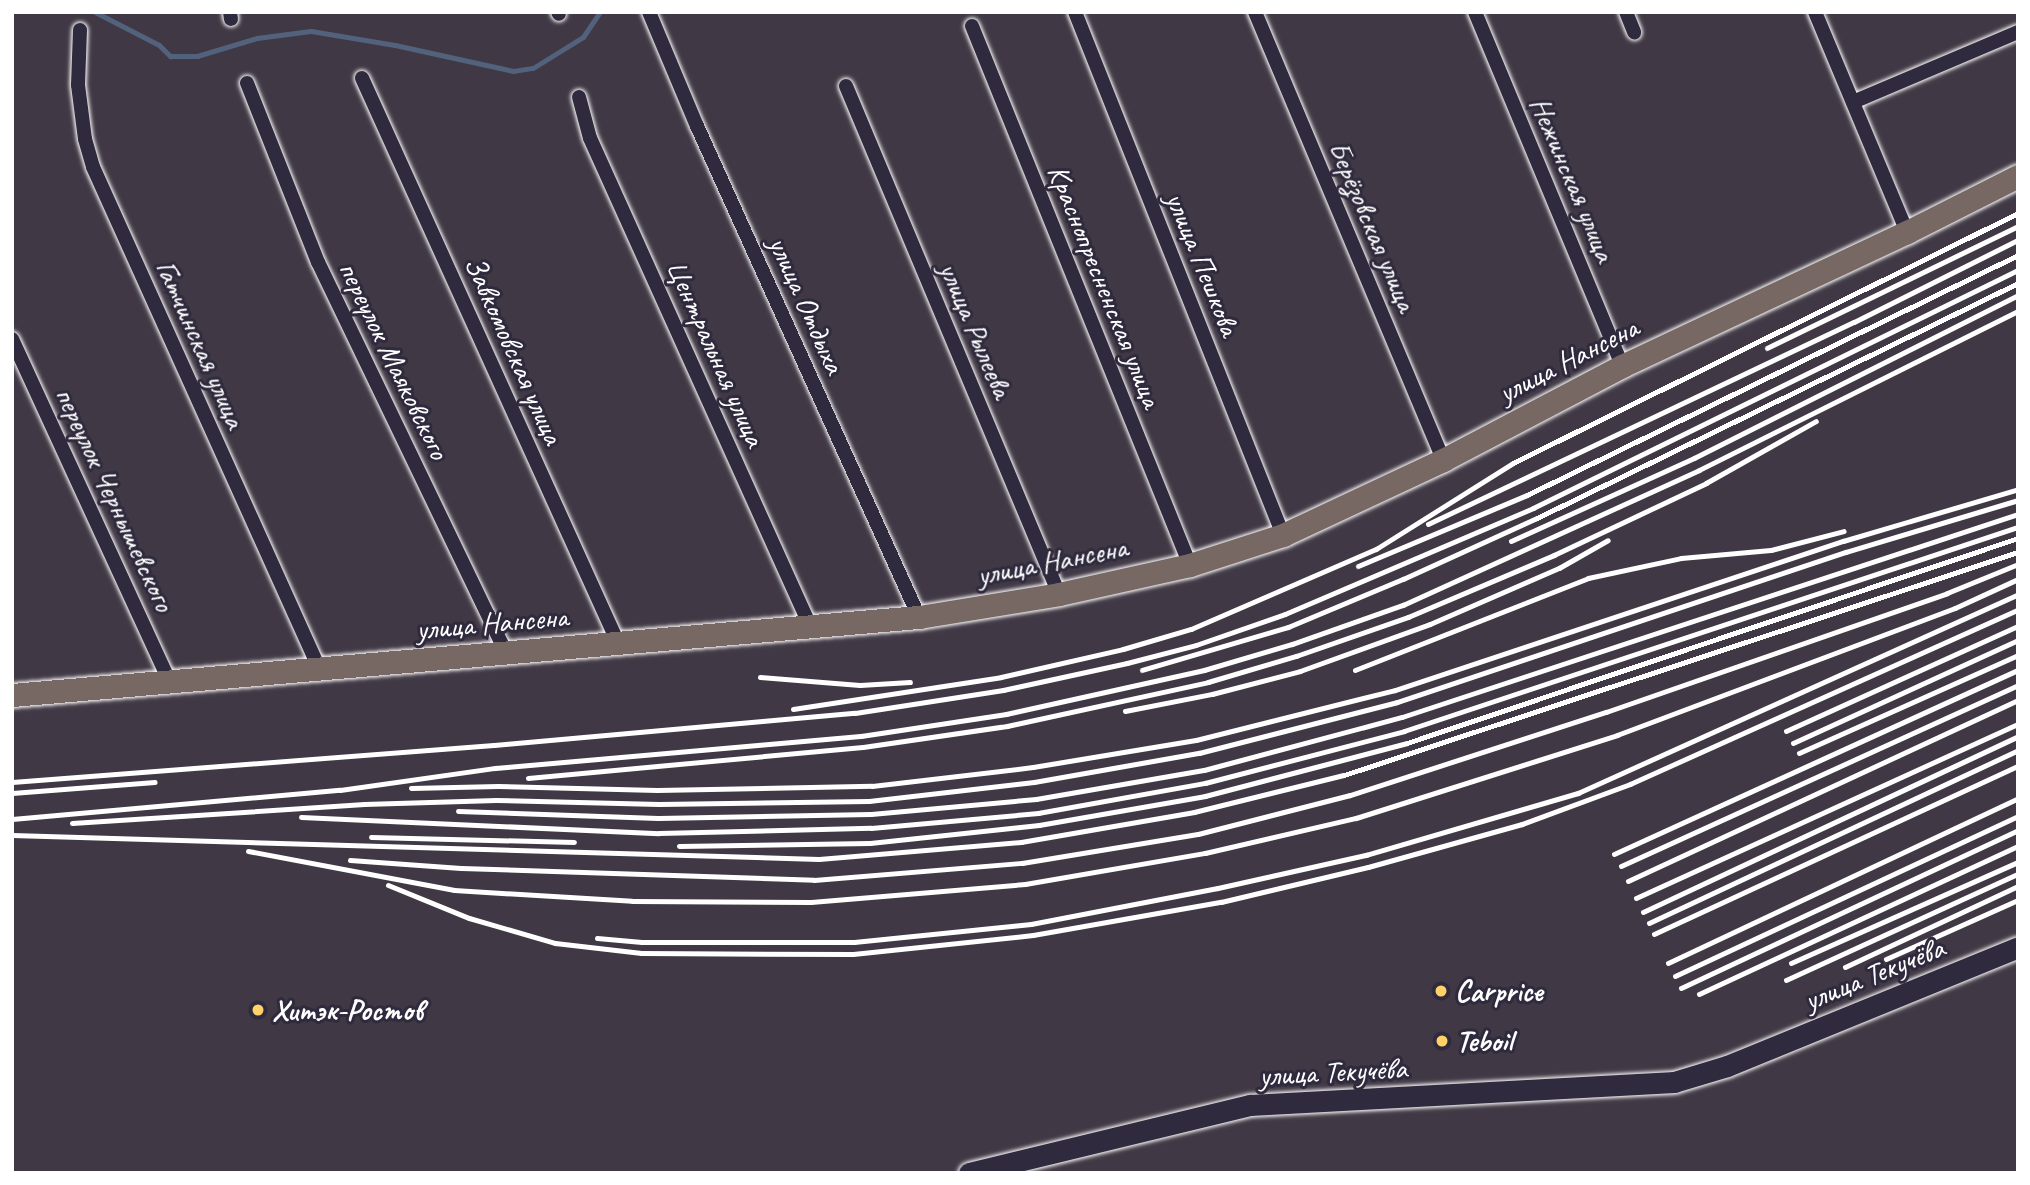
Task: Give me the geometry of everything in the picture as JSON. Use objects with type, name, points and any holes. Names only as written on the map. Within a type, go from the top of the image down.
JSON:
[{"type":"main road","name":"улица Нансена","points":[[12,695],[619,645],[919,617],[1059,594],[1190,565],[1283,536],[1443,460],[1622,366],[1908,232],[2018,176]]},
{"type":"main road","name":"улица Текучёва","points":[[969,1173],[1250,1105],[1674,1082],[1727,1066],[2018,947]]},
{"type":"street","name":"улица Отдыха","points":[[649,12],[697,127],[919,617]]},
{"type":"street","name":"улица Пешкова","points":[[1075,12],[1283,536]]},
{"type":"street","name":"Берёзовская улица","points":[[1255,12],[1443,460]]},
{"type":"street","name":"Нежинская улица","points":[[1475,12],[1622,366]]},
{"type":"street","points":[[1626,12],[1634,32]]},
{"type":"street","points":[[1815,12],[1908,232]]},
{"type":"street","name":"Краснопресненская улица","points":[[972,26],[1190,565]]},
{"type":"street","name":"Гатчинская улица","points":[[80,30],[78,85],[85,139],[93,167],[319,668]]},
{"type":"street","points":[[1853,102],[2018,32]]},
{"type":"street","name":"Завкомовская улица","points":[[362,78],[619,645]]},
{"type":"street","name":"переулок Маяковского","points":[[247,83],[318,262],[507,654]]},
{"type":"street","name":"улица Рылеева","points":[[846,86],[1059,594]]},
{"type":"street","name":"Центральная улица","points":[[579,97],[590,138],[811,628]]},
{"type":"street","name":"переулок Чернышевского","points":[[12,339],[170,682]]},
{"type":"waterway","points":[[95,12],[159,45],[170,56],[197,56],[257,38],[311,31],[395,45],[513,71],[533,68],[583,37],[600,12]]},
{"type":"railway","points":[[793,709],[1001,677],[1123,649],[1191,629],[1376,549],[1513,463],[2018,213]]},
{"type":"railway","points":[[1767,348],[2018,226]]},
{"type":"railway","points":[[1428,524],[1854,322],[2018,240]]},
{"type":"railway","points":[[1358,566],[1527,495],[2018,255]]},
{"type":"railway","points":[[12,782],[494,745],[855,713],[1003,690],[1127,663],[1196,645],[1285,614],[1533,508],[2018,270]]},
{"type":"railway","points":[[1142,670],[1288,627],[1403,579],[1537,518],[2018,283]]},
{"type":"railway","points":[[1511,541],[1694,458],[2018,295]]},
{"type":"railway","points":[[12,819],[340,790],[495,768],[861,736],[1006,714],[1204,670],[1292,644],[1403,605],[1699,470],[2018,311]]},
{"type":"railway","points":[[528,778],[863,747],[1007,726],[1208,682],[1296,656],[1408,617],[1554,555],[1706,483],[1816,421]]},
{"type":"railway","points":[[411,788],[498,786],[657,790],[872,786],[1033,767],[1196,740],[1395,690],[1843,541],[2018,489]]},
{"type":"railway","points":[[72,823],[364,804],[496,800],[659,804],[869,801],[1034,782],[1199,753],[1397,702],[1846,552],[2018,500]]},
{"type":"railway","points":[[458,811],[658,818],[871,814],[1036,799],[1204,770],[1402,717],[2018,514]]},
{"type":"railway","points":[[301,817],[659,833],[871,828],[1038,813],[1205,783],[1404,731],[2018,527]]},
{"type":"railway","points":[[1355,670],[1588,578],[1681,558],[1771,550],[1844,531]]},
{"type":"railway","points":[[679,846],[870,843],[1039,825],[1205,796],[1407,743],[2018,538]]},
{"type":"railway","points":[[1125,711],[1212,694],[1300,671],[1430,624],[1559,568],[1608,540]]},
{"type":"railway","points":[[12,835],[819,859],[1021,842],[1194,812],[1344,775],[2018,552]]},
{"type":"railway","points":[[350,860],[461,868],[814,880],[1022,863],[1198,834],[1350,795],[1606,712],[1947,593],[2018,564]]},
{"type":"railway","points":[[248,851],[454,890],[632,901],[811,902],[1025,884],[1205,853],[1356,818],[1617,735],[1955,608],[2018,579]]},
{"type":"railway","points":[[597,938],[642,942],[854,942],[1031,924],[1218,888],[1366,855],[1578,793],[2018,594]]},
{"type":"railway","points":[[388,885],[469,918],[555,943],[641,953],[853,954],[1033,935],[1221,902],[1368,867],[1522,824],[1630,784],[2018,610]]},
{"type":"railway","points":[[1786,731],[2018,626]]},
{"type":"railway","points":[[1793,743],[2018,640]]},
{"type":"railway","points":[[1799,753],[2018,655]]},
{"type":"railway","points":[[1614,854],[2018,670]]},
{"type":"railway","points":[[760,677],[860,685],[910,682]]},
{"type":"railway","points":[[1621,866],[2018,685]]},
{"type":"railway","points":[[1628,881],[2018,700]]},
{"type":"railway","points":[[1636,898],[2018,724]]},
{"type":"railway","points":[[1643,912],[2018,736]]},
{"type":"railway","points":[[1649,923],[2018,750]]},
{"type":"railway","points":[[1654,934],[2018,766]]},
{"type":"railway","points":[[12,793],[155,782]]},
{"type":"railway","points":[[1668,963],[2018,798]]},
{"type":"railway","points":[[1675,976],[2018,816]]},
{"type":"railway","points":[[1681,988],[2018,830]]},
{"type":"railway","points":[[371,837],[574,842]]},
{"type":"railway","points":[[1699,994],[2018,846]]},
{"type":"railway","points":[[1791,963],[2018,862]]},
{"type":"railway","points":[[1786,980],[2018,874]]},
{"type":"railway","points":[[1845,967],[2018,886]]},
{"type":"railway","points":[[1886,959],[2018,900]]},
{"type":"place","name":"Carprice","points":[[1441,991]]},
{"type":"place","name":"Хитэк-Ростов","points":[[258,1010]]},
{"type":"place","name":"Teboil","points":[[1442,1041]]}]
